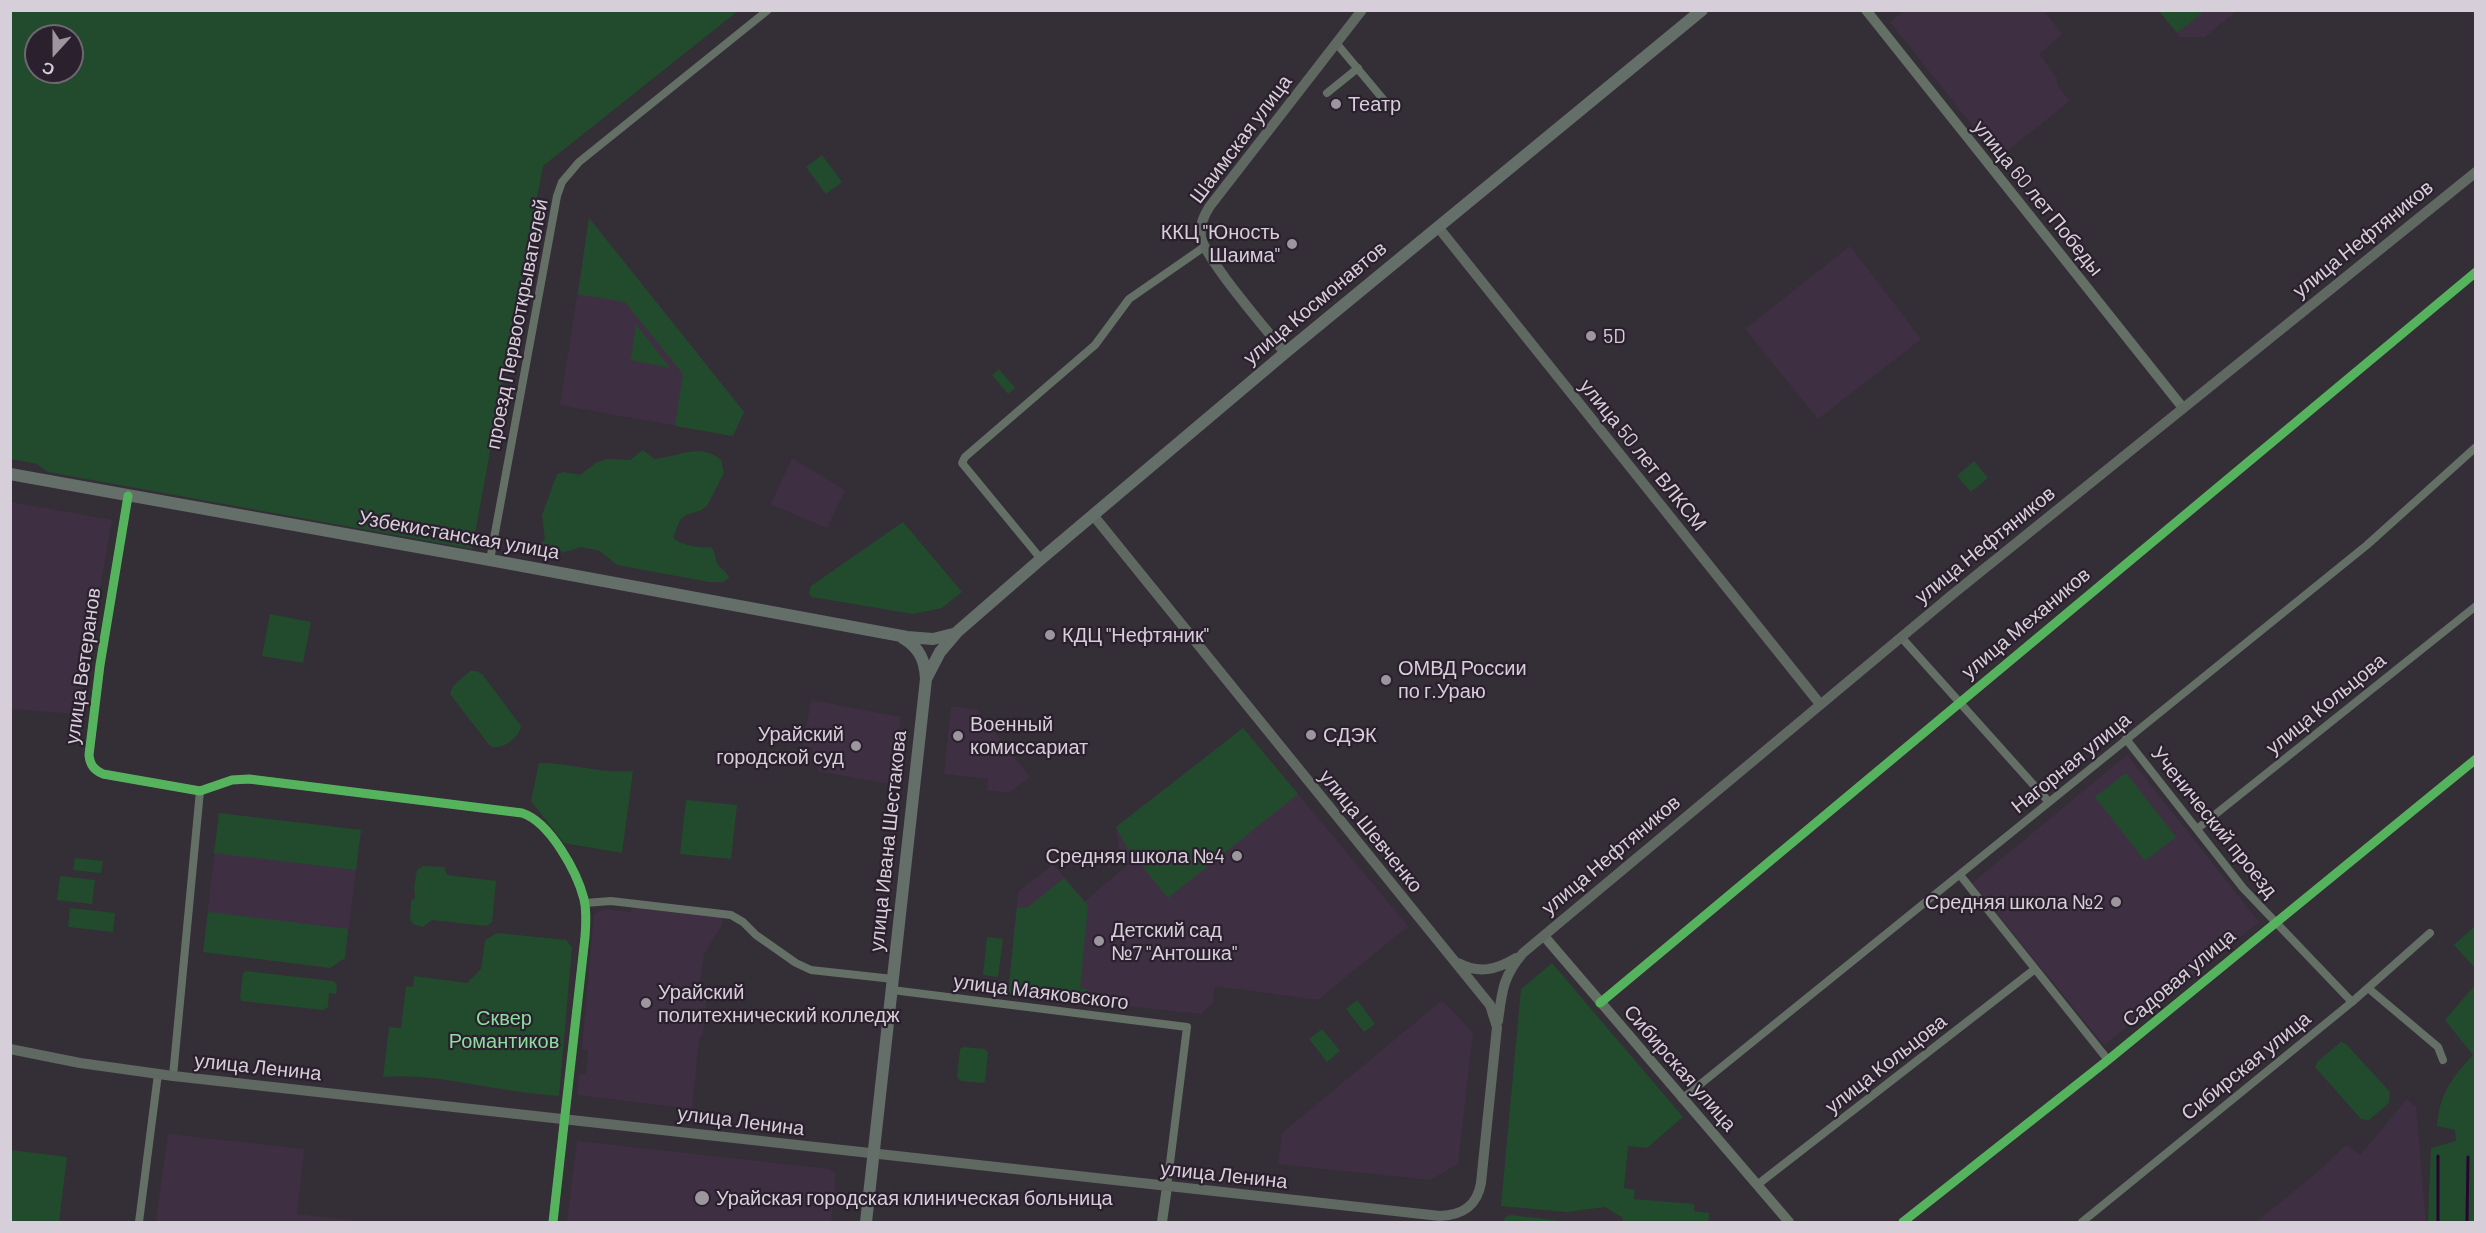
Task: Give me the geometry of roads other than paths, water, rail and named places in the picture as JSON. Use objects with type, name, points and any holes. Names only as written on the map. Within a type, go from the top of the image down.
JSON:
[{"type":"main road","name":"Шаимская улица","points":[[1204,247],[1201,226],[1210,206],[1362,10]]},
{"type":"main road","name":"улица Космонавтов","points":[[926,679],[940,652],[957,632],[1041,559],[1285,352],[1702,10]]},
{"type":"main road","name":"улица Нефтяников","points":[[1455,961],[1472,969],[1489,970],[1500,967],[1523,953],[1901,637],[2475,172]]},
{"type":"main road","name":"улица 50 лет ВЛКСМ","points":[[1438,227],[1820,704]]},
{"type":"main road","points":[[1204,247],[1285,352]]},
{"type":"main road","name":"Узбекистанская улица","points":[[10,474],[900,636],[933,639],[957,632]]},
{"type":"main road","name":"улица Шевченко","points":[[1093,515],[1307,782],[1490,1005],[1497,1027],[1481,1183],[1479,1194],[1468,1209]]},
{"type":"main road","points":[[900,636],[913,645],[921,656],[926,679]]},
{"type":"main road","name":"улица Ивана Шестакова","points":[[866,1222],[926,679]]},
{"type":"main road","name":"улица Нефтяников","points":[[1497,1027],[1504,982],[1523,953]]},
{"type":"main road","name":"улица Ленина","points":[[10,1049],[173,1076],[1167,1187],[1440,1216],[1468,1209]]},
{"type":"street","name":"проезд Первооткрывателей","points":[[490,560],[557,196],[562,182],[579,162],[768,10]]},
{"type":"street","name":"улица 60 лет Победы","points":[[1866,10],[2183,408]]},
{"type":"street","points":[[1337,44],[1388,105]]},
{"type":"street","points":[[1327,93],[1358,68]]},
{"type":"street","points":[[1041,559],[962,463],[965,457],[1095,345],[1129,300],[1204,247]]},
{"type":"street","name":"улица Механиков","points":[[1600,1003],[2475,272]]},
{"type":"street","name":"Нагорная улица","points":[[1682,1099],[2367,545],[2475,447]]},
{"type":"street","name":"улица Ветеранов","points":[[128,496],[99,665],[90,760],[96,771],[103,774],[200,791]]},
{"type":"street","name":"улица Кольцова","points":[[2197,829],[2475,606]]},
{"type":"street","points":[[1901,637],[2048,801]]},
{"type":"street","name":"Ученический проезд","points":[[2126,739],[2243,888],[2352,1002]]},
{"type":"street","name":"Садовая улица","points":[[1903,1222],[2108,1060],[2475,759]]},
{"type":"street","points":[[173,1076],[200,791],[232,780],[249,779],[522,813],[535,819],[560,849],[576,876],[585,903],[585,938],[553,1222]]},
{"type":"street","points":[[1960,875],[2108,1060]]},
{"type":"street","name":"улица Маяковского","points":[[585,903],[611,901],[731,915],[743,922],[756,936],[796,963],[811,970],[1187,1027],[1167,1187]]},
{"type":"street","name":"Сибирская улица","points":[[2082,1222],[2352,1002],[2430,933]]},
{"type":"street","name":"Сибирская улица","points":[[1544,936],[1789,1222]]},
{"type":"street","name":"улица Кольцова","points":[[1757,1185],[2035,969]]},
{"type":"street","points":[[2368,988],[2438,1047],[2443,1060]]},
{"type":"street","points":[[139,1222],[158,1074]]},
{"type":"street","points":[[1162,1222],[1167,1187]]},
{"type":"waterway","points":[[2438,1156],[2438,1222]]},
{"type":"waterway","points":[[2467,1222],[2468,1157]]},
{"type":"place","name":"Театр","points":[[1336,104]]},
{"type":"place","name":"ККЦ \"Юность Шаима\"","points":[[1292,244]]},
{"type":"place","name":"5D","points":[[1591,336]]},
{"type":"place","name":"КДЦ \"Нефтяник\"","points":[[1050,635]]},
{"type":"place","name":"ОМВД России по г.Ураю","points":[[1386,680]]},
{"type":"place","name":"СДЭК","points":[[1311,735]]},
{"type":"place","name":"Военный комиссариат","points":[[958,736]]},
{"type":"place","name":"Урайский городской суд","points":[[856,746]]},
{"type":"place","name":"Средняя школа №4","points":[[1237,856]]},
{"type":"place","name":"Средняя школа №2","points":[[2116,902]]},
{"type":"place","name":"Детский сад №7 \"Антошка\"","points":[[1099,941]]},
{"type":"place","name":"Урайский политехнический колледж","points":[[646,1003]]},
{"type":"place","name":"Урайская городская клиническая больница","points":[[702,1198]]},
{"type":"park label","name":"Сквер Романтиков","points":[[504,1030]]}]
